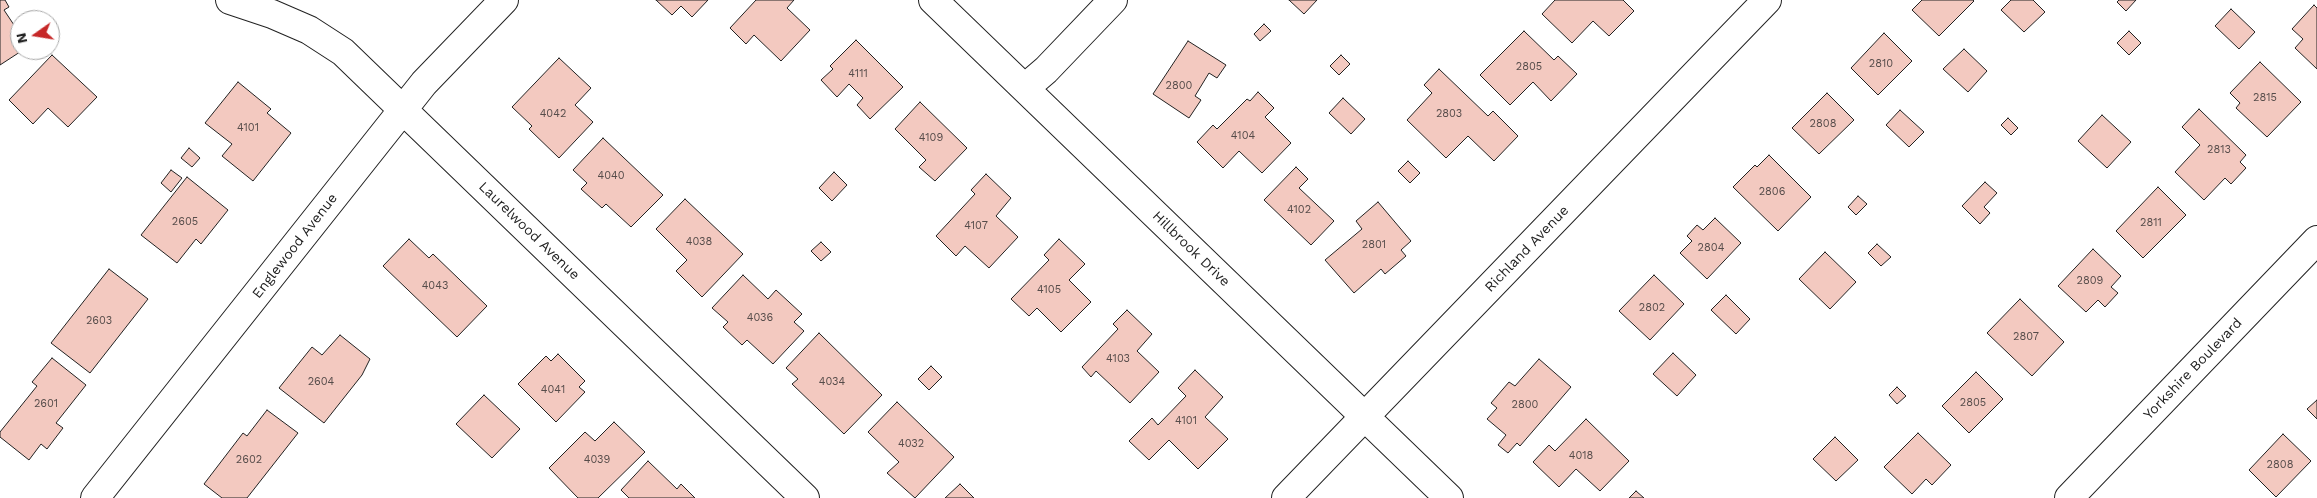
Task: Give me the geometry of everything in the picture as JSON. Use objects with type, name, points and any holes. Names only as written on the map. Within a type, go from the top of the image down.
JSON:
[{"type":"street","name":"Laurelwood Avenue","points":[[230,0],[272,14],[309,30],[343,52],[805,498]]},
{"type":"street","name":"Englewood Avenue","points":[[94,498],[424,83],[504,0]]},
{"type":"street","name":"Hillbrook Drive","points":[[934,0],[1449,498]]},
{"type":"street","points":[[1025,88],[1046,70],[1113,0]]},
{"type":"street","name":"Richland Avenue","points":[[1286,498],[1768,0]]},
{"type":"street","name":"Yorkshire Boulevard","points":[[2069,498],[2317,240]]},
{"type":"building","points":[[0,0],[5,0],[9,7],[4,10],[10,19],[10,58],[0,65]]},
{"type":"building","points":[[656,0],[708,0],[692,17],[681,6],[672,15]]},
{"type":"building","points":[[756,0],[794,0],[787,8],[810,30],[781,61],[754,35],[746,44],[730,28]]},
{"type":"building","points":[[1289,0],[1317,0],[1304,14]]},
{"type":"building","points":[[1555,0],[1623,0],[1634,11],[1609,36],[1593,21],[1572,43],[1542,14]]},
{"type":"building","points":[[1922,0],[1974,1],[1939,36],[1912,10]]},
{"type":"building","points":[[2011,0],[2033,0],[2045,12],[2024,32],[2001,10]]},
{"type":"building","points":[[2119,0],[2136,0],[2126,11],[2117,2]]},
{"type":"building","points":[[2314,5],[2317,8],[2317,69],[2295,48],[2303,39],[2292,29]]},
{"type":"building","points":[[2231,9],[2255,32],[2239,49],[2215,26]]},
{"type":"building","points":[[1264,24],[1271,31],[1260,41],[1254,34]]},
{"type":"building","points":[[1524,31],[1554,60],[1558,56],[1577,74],[1551,101],[1533,82],[1510,105],[1480,75]]},
{"type":"building","points":[[2129,31],[2141,43],[2129,55],[2117,43]]},
{"type":"building","points":[[1884,33],[1912,61],[1878,95],[1851,68]]},
{"type":"building","points":[[856,40],[903,87],[870,119],[857,105],[863,98],[849,84],[837,97],[821,80],[833,69],[830,66]]},
{"type":"building","points":[[1188,41],[1226,65],[1217,78],[1209,73],[1195,96],[1201,100],[1189,118],[1153,94]]},
{"type":"building","points":[[1964,49],[1987,71],[1968,92],[1943,69]]},
{"type":"building","points":[[1341,55],[1350,64],[1339,75],[1330,66]]},
{"type":"building","points":[[559,58],[591,88],[575,105],[593,122],[559,158],[529,129],[532,126],[512,107]]},
{"type":"building","points":[[47,60],[57,60],[97,97],[68,127],[48,108],[33,124],[9,100]]},
{"type":"building","points":[[2260,62],[2301,102],[2267,137],[2236,108],[2240,103],[2230,93]]},
{"type":"building","points":[[1439,69],[1488,116],[1493,111],[1518,136],[1494,161],[1468,136],[1446,158],[1407,120],[1432,93],[1424,85]]},
{"type":"building","points":[[238,82],[271,109],[267,113],[291,133],[253,181],[222,156],[232,144],[205,123]]},
{"type":"building","points":[[1258,92],[1274,108],[1265,117],[1291,143],[1262,173],[1239,151],[1223,168],[1197,142],[1213,125],[1217,129],[1247,99],[1250,101]]},
{"type":"building","points":[[1827,93],[1854,120],[1819,154],[1792,128]]},
{"type":"building","points":[[1343,98],[1365,119],[1351,134],[1329,113]]},
{"type":"building","points":[[920,102],[967,148],[935,181],[919,167],[926,160],[895,129]]},
{"type":"building","points":[[2199,109],[2246,155],[2240,162],[2246,168],[2231,184],[2225,178],[2204,200],[2175,172],[2200,145],[2182,127]]},
{"type":"building","points":[[1900,110],[1924,132],[1909,147],[1886,125]]},
{"type":"building","points":[[2102,115],[2131,142],[2107,168],[2078,141]]},
{"type":"building","points":[[2008,118],[2018,128],[2011,135],[2001,125]]},
{"type":"building","points":[[603,138],[663,195],[631,227],[606,204],[602,208],[581,189],[587,183],[573,170]]},
{"type":"building","points":[[189,148],[200,158],[192,167],[181,158]]},
{"type":"building","points":[[1769,155],[1811,197],[1778,231],[1733,187],[1755,165],[1757,167]]},
{"type":"building","points":[[1408,161],[1420,173],[1410,183],[1398,171]]},
{"type":"building","points":[[1296,167],[1308,179],[1299,188],[1334,221],[1311,245],[1264,200]]},
{"type":"building","points":[[171,170],[182,178],[171,192],[161,183]]},
{"type":"building","points":[[834,172],[847,185],[832,201],[819,188]]},
{"type":"building","points":[[986,174],[1011,198],[996,216],[1018,237],[989,268],[965,246],[956,256],[936,236],[975,194],[971,190]]},
{"type":"building","points":[[187,177],[228,210],[201,244],[196,239],[177,263],[141,235]]},
{"type":"building","points":[[1985,182],[1997,193],[1984,207],[1990,213],[1980,224],[1962,206]]},
{"type":"building","points":[[2158,187],[2186,215],[2143,258],[2116,231]]},
{"type":"building","points":[[1858,196],[1867,204],[1856,215],[1848,207]]},
{"type":"building","points":[[685,199],[743,254],[702,297],[676,271],[687,260],[656,229]]},
{"type":"building","points":[[1378,202],[1411,241],[1401,250],[1406,256],[1385,274],[1381,269],[1354,293],[1325,260],[1362,229],[1356,221]]},
{"type":"building","points":[[1715,218],[1741,243],[1707,279],[1680,253],[1692,241],[1687,236],[1697,225],[1703,230]]},
{"type":"building","points":[[409,239],[429,258],[433,254],[487,306],[457,337],[383,266]]},
{"type":"building","points":[[1059,239],[1085,264],[1069,280],[1091,302],[1061,332],[1037,308],[1029,316],[1011,299],[1049,260],[1044,255]]},
{"type":"building","points":[[821,242],[831,252],[821,261],[811,251]]},
{"type":"building","points":[[1877,244],[1891,257],[1881,266],[1868,253]]},
{"type":"building","points":[[2093,249],[2121,276],[2111,287],[2118,293],[2105,307],[2098,300],[2086,312],[2058,286]]},
{"type":"building","points":[[1825,252],[1856,282],[1830,309],[1799,279]]},
{"type":"building","points":[[109,269],[148,299],[90,373],[51,343]]},
{"type":"building","points":[[743,275],[768,299],[776,290],[802,314],[794,322],[804,331],[773,364],[747,340],[742,345],[723,327],[728,322],[712,308]]},
{"type":"building","points":[[1654,275],[1684,304],[1650,340],[1619,311]]},
{"type":"building","points":[[1726,295],[1750,319],[1736,334],[1711,310]]},
{"type":"building","points":[[2020,299],[2064,342],[2032,376],[1987,333]]},
{"type":"building","points":[[1127,310],[1152,334],[1137,351],[1159,372],[1130,403],[1096,371],[1091,377],[1082,367],[1118,329],[1113,324]]},
{"type":"building","points":[[819,333],[882,395],[844,434],[792,384],[798,379],[786,368]]},
{"type":"building","points":[[340,335],[370,359],[362,375],[324,423],[279,388],[312,347],[322,355]]},
{"type":"building","points":[[1673,353],[1696,375],[1677,396],[1653,374]]},
{"type":"building","points":[[558,354],[585,381],[579,387],[585,392],[556,422],[518,384],[546,356],[551,361]]},
{"type":"building","points":[[52,358],[86,385],[56,423],[63,428],[47,449],[41,444],[29,460],[0,437],[0,432],[37,386],[32,382]]},
{"type":"building","points":[[1539,359],[1571,387],[1520,446],[1517,443],[1508,453],[1498,445],[1506,435],[1487,419],[1497,408],[1491,403],[1509,382],[1515,386]]},
{"type":"building","points":[[931,366],[942,377],[929,390],[918,379]]},
{"type":"building","points":[[1195,370],[1223,397],[1205,417],[1228,439],[1198,469],[1169,440],[1149,460],[1129,441],[1152,418],[1158,425],[1186,396],[1178,388]]},
{"type":"building","points":[[1976,372],[2003,399],[1969,433],[1942,406]]},
{"type":"building","points":[[1897,387],[1906,396],[1897,404],[1889,395]]},
{"type":"building","points":[[484,395],[520,429],[492,458],[456,424]]},
{"type":"building","points":[[2317,400],[2317,419],[2307,409]]},
{"type":"building","points":[[897,402],[954,457],[915,498],[887,473],[899,462],[868,432]]},
{"type":"building","points":[[267,410],[298,433],[247,498],[222,498],[204,484],[243,433],[247,436]]},
{"type":"building","points":[[1586,419],[1629,461],[1600,491],[1576,469],[1559,487],[1533,462],[1549,445],[1555,451]]},
{"type":"building","points":[[614,422],[645,452],[598,498],[578,498],[549,468],[585,432],[595,441]]},
{"type":"building","points":[[1918,433],[1951,465],[1932,485],[1926,479],[1912,494],[1884,467]]},
{"type":"building","points":[[2283,434],[2311,461],[2276,497],[2249,470]]},
{"type":"building","points":[[1835,437],[1858,460],[1836,481],[1813,459]]},
{"type":"building","points":[[648,461],[677,489],[681,484],[695,498],[629,498],[621,490]]},
{"type":"building","points":[[960,484],[974,498],[945,498]]},
{"type":"building","points":[[1636,491],[1644,498],[1629,498]]}]
